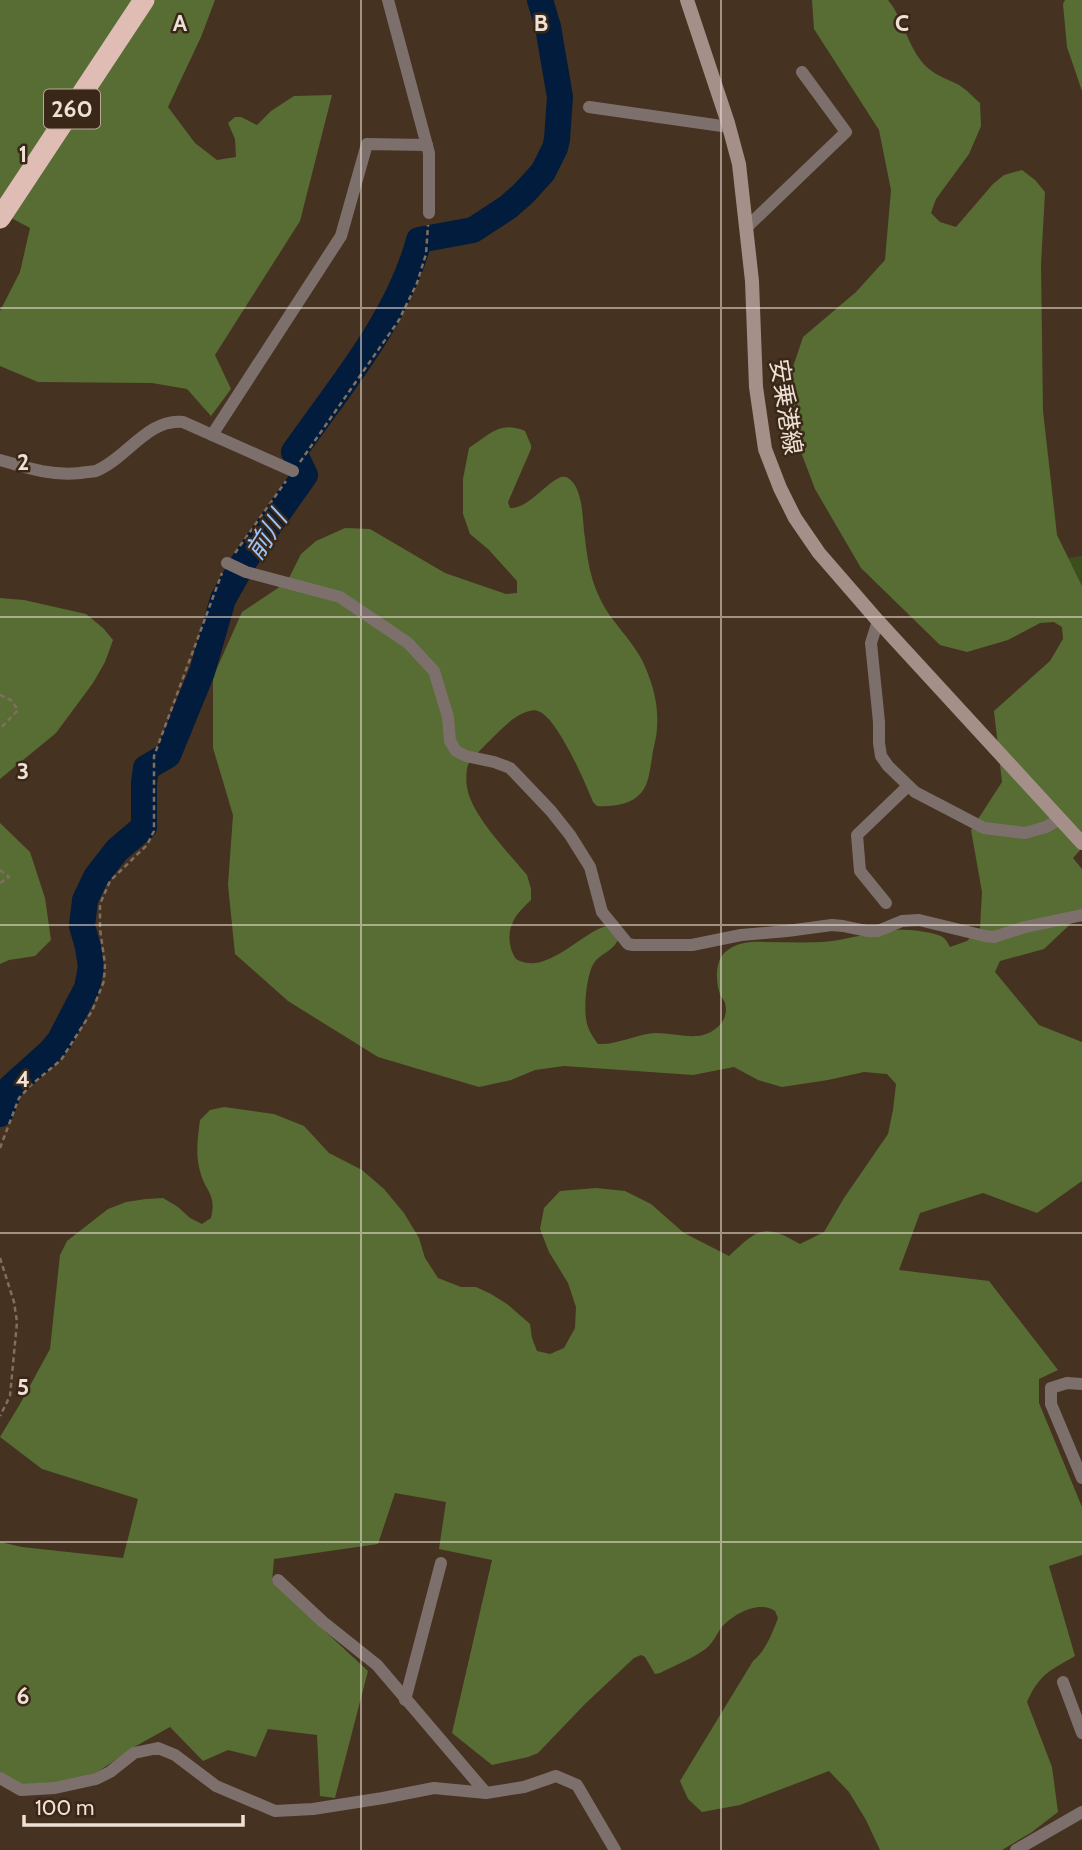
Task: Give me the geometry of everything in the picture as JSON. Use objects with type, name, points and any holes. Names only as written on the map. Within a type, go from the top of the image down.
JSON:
[{"type":"highway","name":"260","points":[[0,218],[144,0]]},
{"type":"main road","name":"安乗港線","points":[[687,0],[739,164],[752,281],[756,387],[765,449],[780,488],[795,518],[819,553],[1082,843]]},
{"type":"street","points":[[388,0],[429,153],[429,213]]},
{"type":"street","points":[[747,227],[846,132],[802,72]]},
{"type":"street","points":[[589,107],[729,127]]},
{"type":"street","points":[[212,435],[341,236],[367,144],[427,145]]},
{"type":"street","points":[[0,460],[36,471],[66,474],[94,471],[166,422],[183,422],[293,471]]},
{"type":"street","points":[[236,567],[340,597],[408,643],[434,671],[448,717],[450,741],[456,751],[510,768],[551,811],[590,867],[602,912],[628,944],[692,945],[741,935],[832,925],[867,931],[911,919],[994,937],[1025,927],[1082,915]]},
{"type":"street","points":[[878,621],[871,643],[881,756],[888,766],[915,792],[984,828],[1025,833],[1046,827],[1060,819]]},
{"type":"street","points":[[886,903],[860,871],[857,835],[908,786]]},
{"type":"street","points":[[1082,1384],[1067,1383],[1051,1388],[1051,1404],[1082,1478]]},
{"type":"street","points":[[405,1700],[441,1563]]},
{"type":"street","points":[[278,1580],[323,1622],[377,1665],[486,1793]]},
{"type":"street","points":[[1063,1682],[1082,1733]]},
{"type":"street","points":[[0,1778],[21,1790],[55,1788],[96,1779],[110,1772],[134,1753],[158,1748],[175,1755],[216,1786],[275,1811],[313,1809],[434,1788],[486,1793],[524,1787],[556,1776],[577,1785],[615,1850]]},
{"type":"street","points":[[1016,1850],[1082,1811]]},
{"type":"path","points":[[304,456],[399,320],[417,283],[426,254],[429,213]]},
{"type":"path","points":[[0,1149],[19,1098],[61,1060],[92,1011],[104,981],[100,904],[110,881],[147,845],[154,831],[154,756],[218,579],[236,567],[293,471]]},
{"type":"path","points":[[0,695],[10,700],[18,710],[0,729]]},
{"type":"path","points":[[0,870],[9,877],[0,883]]},
{"type":"path","points":[[0,1258],[14,1302],[17,1322],[10,1396],[0,1416]]},
{"type":"green space","points":[[0,0],[215,0],[168,107],[195,143],[217,160],[236,157],[235,139],[228,123],[235,117],[257,125],[271,111],[294,96],[332,95],[300,221],[215,355],[231,389],[211,416],[187,389],[152,383],[38,382],[0,366],[0,311],[20,272],[30,228],[0,212]]},
{"type":"green space","points":[[812,0],[888,0],[922,62],[935,73],[962,87],[980,103],[981,126],[969,154],[936,199],[931,213],[940,222],[956,227],[1004,175],[1022,170],[1045,192],[1041,265],[1043,411],[1057,535],[1082,586],[1082,848],[1073,858],[1082,869],[1082,913],[1044,949],[1000,961],[995,972],[1039,1025],[1082,1042],[1082,1181],[1037,1213],[983,1193],[920,1213],[899,1270],[989,1281],[1058,1370],[1039,1379],[1039,1403],[1082,1507],[1082,1555],[1049,1566],[1075,1656],[1041,1679],[1027,1702],[1052,1767],[1058,1812],[1002,1850],[880,1850],[849,1792],[829,1771],[740,1805],[702,1812],[688,1799],[680,1781],[771,1636],[778,1618],[775,1611],[762,1607],[746,1610],[732,1618],[707,1648],[660,1673],[655,1674],[645,1657],[641,1655],[634,1658],[538,1753],[492,1765],[452,1733],[492,1560],[439,1549],[446,1502],[395,1493],[378,1544],[274,1559],[272,1582],[368,1671],[335,1798],[320,1796],[317,1735],[268,1729],[256,1757],[228,1750],[203,1761],[170,1727],[96,1773],[54,1785],[21,1785],[0,1772],[0,1542],[22,1547],[123,1558],[138,1499],[42,1469],[0,1437],[50,1349],[60,1255],[67,1241],[108,1209],[126,1202],[163,1198],[202,1224],[211,1218],[213,1203],[202,1178],[197,1152],[200,1120],[210,1110],[224,1107],[274,1114],[304,1126],[329,1153],[362,1170],[384,1189],[404,1213],[419,1238],[425,1258],[438,1278],[461,1287],[476,1287],[507,1304],[530,1324],[537,1351],[550,1354],[564,1348],[575,1328],[576,1307],[568,1283],[549,1252],[540,1229],[544,1208],[560,1191],[596,1188],[625,1191],[651,1204],[684,1233],[729,1256],[747,1240],[762,1232],[777,1233],[800,1244],[824,1232],[888,1134],[896,1084],[887,1074],[864,1072],[782,1087],[758,1080],[734,1067],[693,1075],[564,1066],[535,1070],[511,1080],[479,1087],[378,1057],[288,1001],[235,954],[228,885],[233,815],[213,748],[213,677],[242,612],[287,582],[301,554],[316,541],[345,528],[370,529],[445,573],[506,594],[517,593],[517,581],[488,549],[470,534],[463,514],[463,479],[469,448],[495,430],[509,427],[525,431],[531,449],[508,502],[510,508],[527,502],[563,477],[568,478],[577,489],[595,587],[607,612],[642,660],[654,693],[657,731],[650,772],[644,789],[626,803],[597,806],[554,725],[546,716],[535,710],[513,719],[496,734],[468,765],[466,782],[470,798],[483,821],[527,875],[531,889],[531,900],[516,916],[511,926],[510,946],[516,959],[527,963],[551,958],[606,926],[618,940],[594,963],[588,981],[585,1005],[587,1022],[598,1044],[655,1033],[698,1036],[710,1033],[723,1021],[726,1010],[717,982],[718,964],[732,947],[741,944],[823,942],[902,930],[922,931],[940,936],[950,947],[967,941],[980,928],[982,892],[971,830],[1002,782],[994,711],[1050,661],[1063,639],[1062,627],[1054,622],[1040,623],[1008,640],[967,652],[940,645],[861,568],[815,489],[793,431],[790,376],[803,337],[856,292],[885,260],[891,190],[879,130],[814,29]]},
{"type":"green space","points":[[1065,0],[1082,0],[1082,91],[1067,47],[1063,4]]},
{"type":"green space","points":[[1082,556],[1082,586],[1068,558]]},
{"type":"green space","points":[[0,598],[24,600],[86,614],[113,640],[93,683],[56,733],[0,779]]},
{"type":"green space","points":[[0,823],[30,852],[45,898],[51,940],[35,956],[0,964]]},
{"type":"waterway","name":"前川","points":[[0,1114],[11,1087],[60,1040],[87,988],[91,967],[82,926],[85,900],[96,877],[117,850],[144,827],[146,768],[168,755],[202,672],[223,599],[245,560],[305,475],[294,452],[366,351],[382,324],[397,297],[419,240],[473,230],[508,207],[543,172],[555,148],[560,97],[548,27],[540,0]]}]
